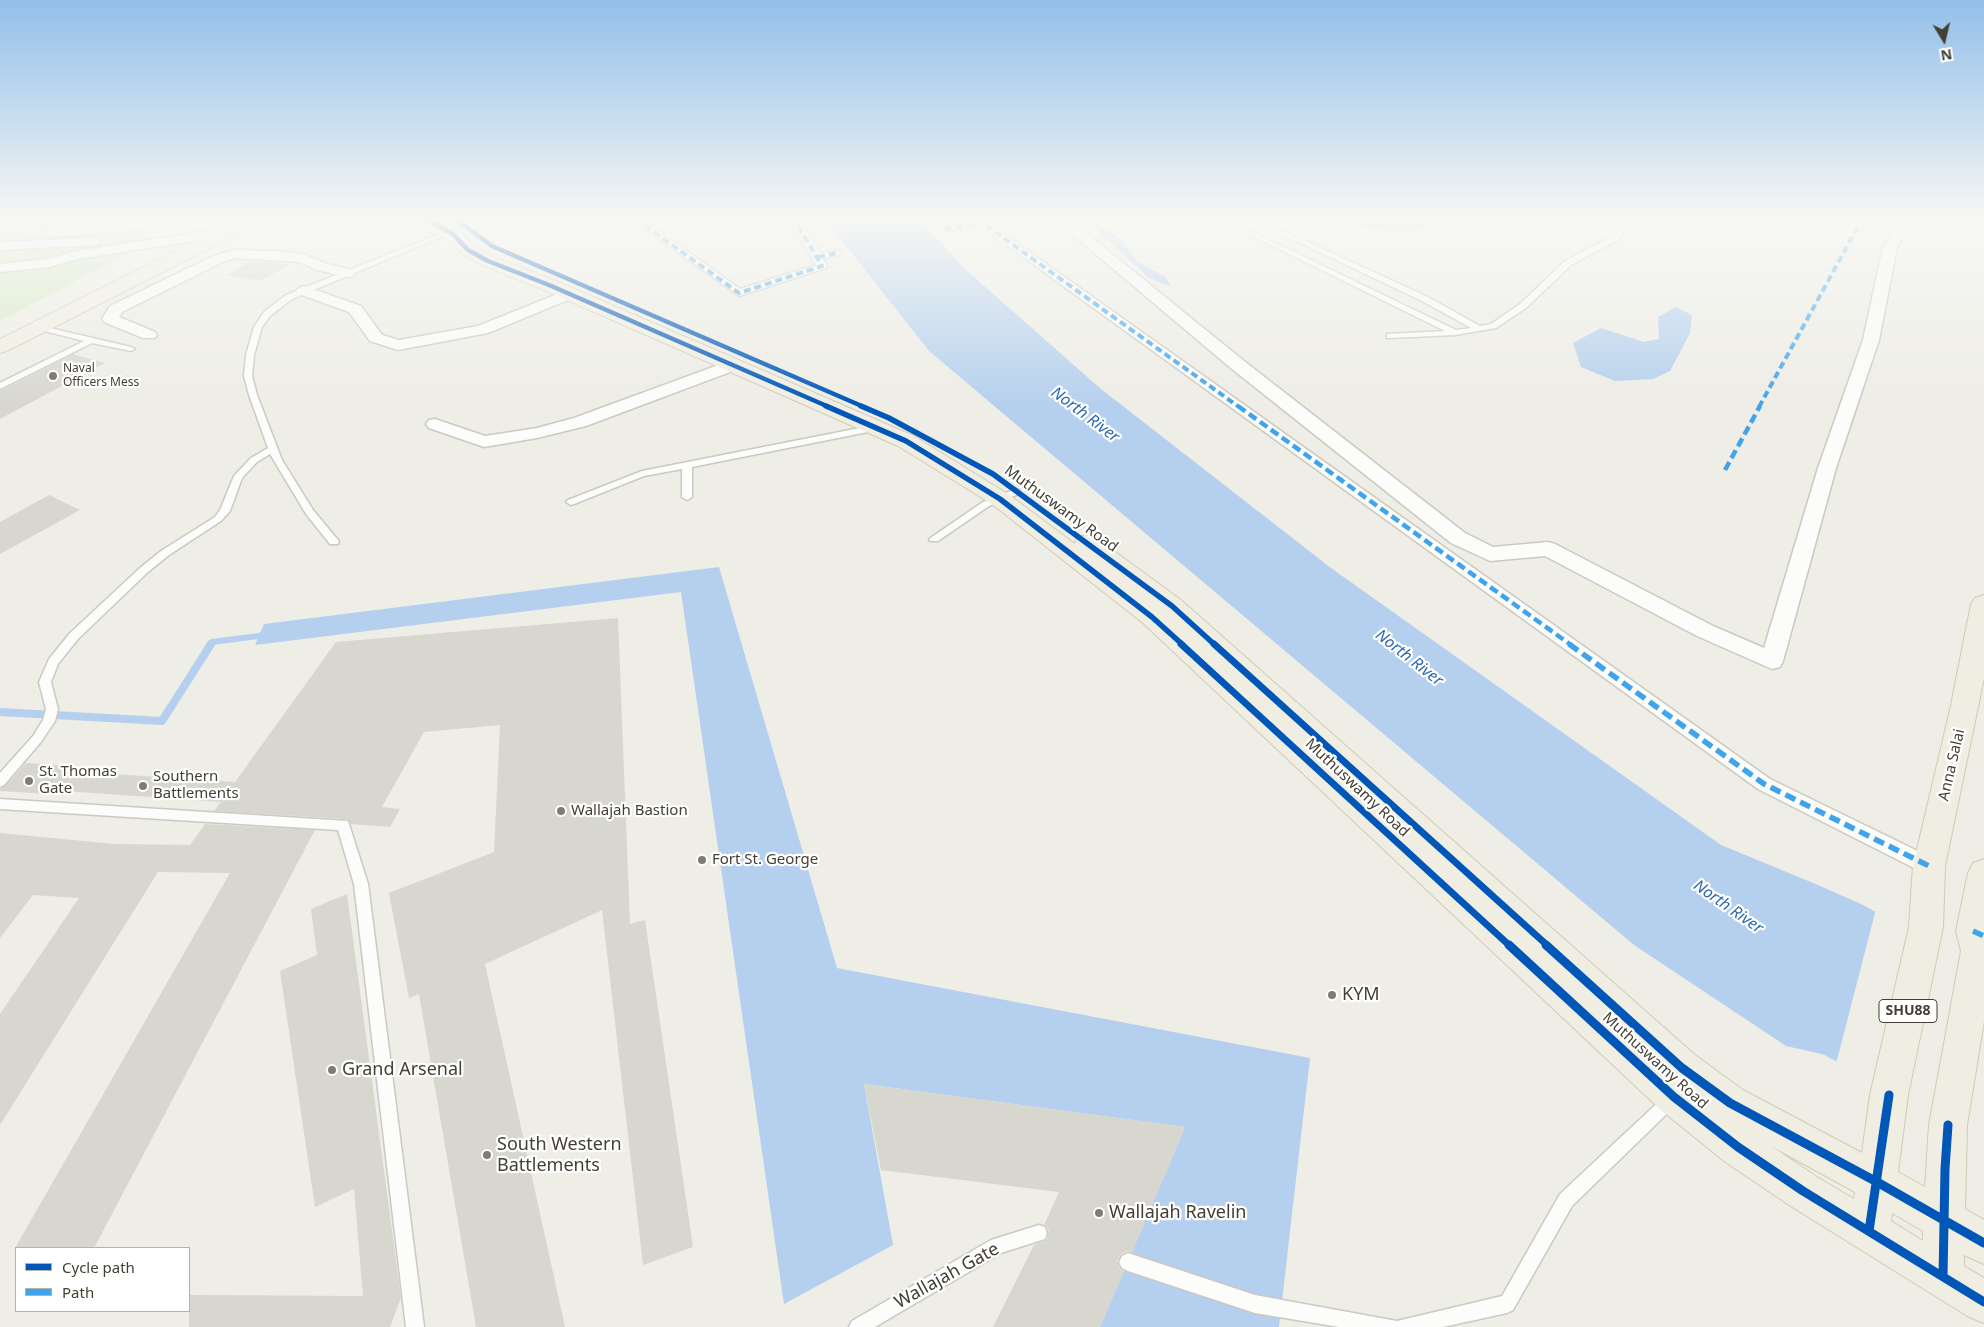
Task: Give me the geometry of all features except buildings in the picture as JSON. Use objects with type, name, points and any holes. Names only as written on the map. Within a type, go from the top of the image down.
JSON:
[{"type":"main road","points":[[0,336],[111,281]]},
{"type":"main road","points":[[0,348],[130,281]]},
{"type":"main road","name":"Muthuswamy Road","points":[[538,281],[906,441],[1008,495],[1172,606],[1682,1068],[1730,1102],[1984,1243]]},
{"type":"main road","name":"Muthuswamy Road","points":[[572,281],[888,418],[992,474],[1008,495],[1152,617],[1674,1097],[1738,1147],[1803,1191],[1984,1302]]},
{"type":"main road","name":"Anna Salai","points":[[1877,1182],[1889,1095],[1926,927],[1929,866],[1964,710],[1984,604]]},
{"type":"main road","points":[[1943,1277],[1948,1125],[1978,951],[1973,931],[1984,873]]},
{"type":"main road","name":"SHU88","points":[[1868,1231],[1877,1182]]},
{"type":"street","points":[[149,335],[110,318],[116,309],[173,281]]},
{"type":"street","points":[[722,281],[739,293],[776,281]]},
{"type":"street","points":[[1063,281],[1764,784],[1929,866]]},
{"type":"street","points":[[1136,281],[1230,358],[1458,538],[1490,554],[1548,549],[1705,630],[1772,661],[1827,468],[1871,340],[1883,281]]},
{"type":"street","points":[[304,291],[355,309],[376,338],[398,345],[482,330],[570,294]]},
{"type":"street","points":[[435,424],[484,442],[537,433],[580,422],[732,365]]},
{"type":"lane","points":[[329,281],[278,304],[267,314],[258,327],[250,354],[248,376],[277,460],[309,512],[334,542]]},
{"type":"lane","points":[[1348,281],[1455,333]]},
{"type":"lane","points":[[1384,281],[1480,329]]},
{"type":"lane","points":[[1390,336],[1455,333],[1493,326],[1523,306],[1549,281]]},
{"type":"lane","points":[[40,327],[131,349]]},
{"type":"lane","points":[[0,386],[91,340]]},
{"type":"lane","points":[[571,502],[642,474],[875,428]]},
{"type":"lane","points":[[0,782],[37,739],[50,715],[45,682],[54,662],[74,636],[144,570],[165,553],[218,519],[225,510],[237,478],[245,468],[273,449]]},
{"type":"lane","points":[[687,465],[687,497]]},
{"type":"lane","points":[[934,539],[986,504],[1008,495]]},
{"type":"lane","points":[[0,804],[343,825],[361,884],[415,1327]]},
{"type":"lane","points":[[1403,1327],[1507,1304],[1566,1200],[1674,1097]]},
{"type":"lane","name":"Wallajah Gate","points":[[858,1327],[997,1246],[1039,1233]]},
{"type":"lane","points":[[1128,1262],[1255,1304],[1391,1327]]},
{"type":"green space","points":[[0,281],[76,281],[0,321]]},
{"type":"water","name":"North River","points":[[874,281],[978,281],[1101,389],[1331,568],[1721,845],[1863,905],[1903,927],[1971,1127],[1822,1054],[1786,1046],[1634,945],[929,351]]},
{"type":"water","points":[[1156,281],[1168,281],[1171,287]]},
{"type":"water","points":[[1676,307],[1692,315],[1690,333],[1670,371],[1653,379],[1615,381],[1581,367],[1573,343],[1601,328],[1644,342],[1659,339],[1658,317]]},
{"type":"water","points":[[719,567],[837,968],[1310,1058],[1279,1327],[1100,1327],[1185,1127],[864,1084],[893,1245],[784,1304],[681,592],[255,645],[264,624]]},
{"type":"pier","points":[[1876,909],[1984,973],[1984,1132],[1970,1130],[1836,1064]]},
{"type":"waterway","points":[[210,645],[212,642],[266,635]]},
{"type":"waterway","points":[[0,712],[162,721],[211,644]]},
{"type":"marked path","points":[[722,281],[739,293],[776,281]]},
{"type":"marked path","points":[[1063,281],[1764,784],[1929,866]]},
{"type":"marked path","points":[[1725,470],[1828,281]]},
{"type":"marked path","points":[[1973,931],[1984,936]]},
{"type":"cycle path","points":[[539,281],[906,441],[1000,499],[1152,617],[1674,1097],[1738,1147],[1803,1191],[1984,1302]]},
{"type":"cycle path","points":[[573,281],[889,418],[993,474],[1172,606],[1682,1068],[1730,1103],[1877,1182],[1984,1243]]},
{"type":"cycle path","points":[[1869,1231],[1889,1095]]},
{"type":"cycle path","points":[[1943,1277],[1945,1169],[1948,1125]]},
{"type":"place","name":"Naval Officers Mess","points":[[53,376]]},
{"type":"place","name":"St. Thomas Gate","points":[[29,781]]},
{"type":"place","name":"Southern Battlements","points":[[143,786]]},
{"type":"place","name":"Wallajah Bastion","points":[[561,811]]},
{"type":"place","name":"Fort St. George","points":[[702,860]]},
{"type":"place","name":"KYM","points":[[1332,995]]},
{"type":"place","name":"Grand Arsenal","points":[[332,1070]]},
{"type":"place","name":"South Western Battlements","points":[[487,1155]]},
{"type":"place","name":"Wallajah Ravelin","points":[[1099,1213]]}]
